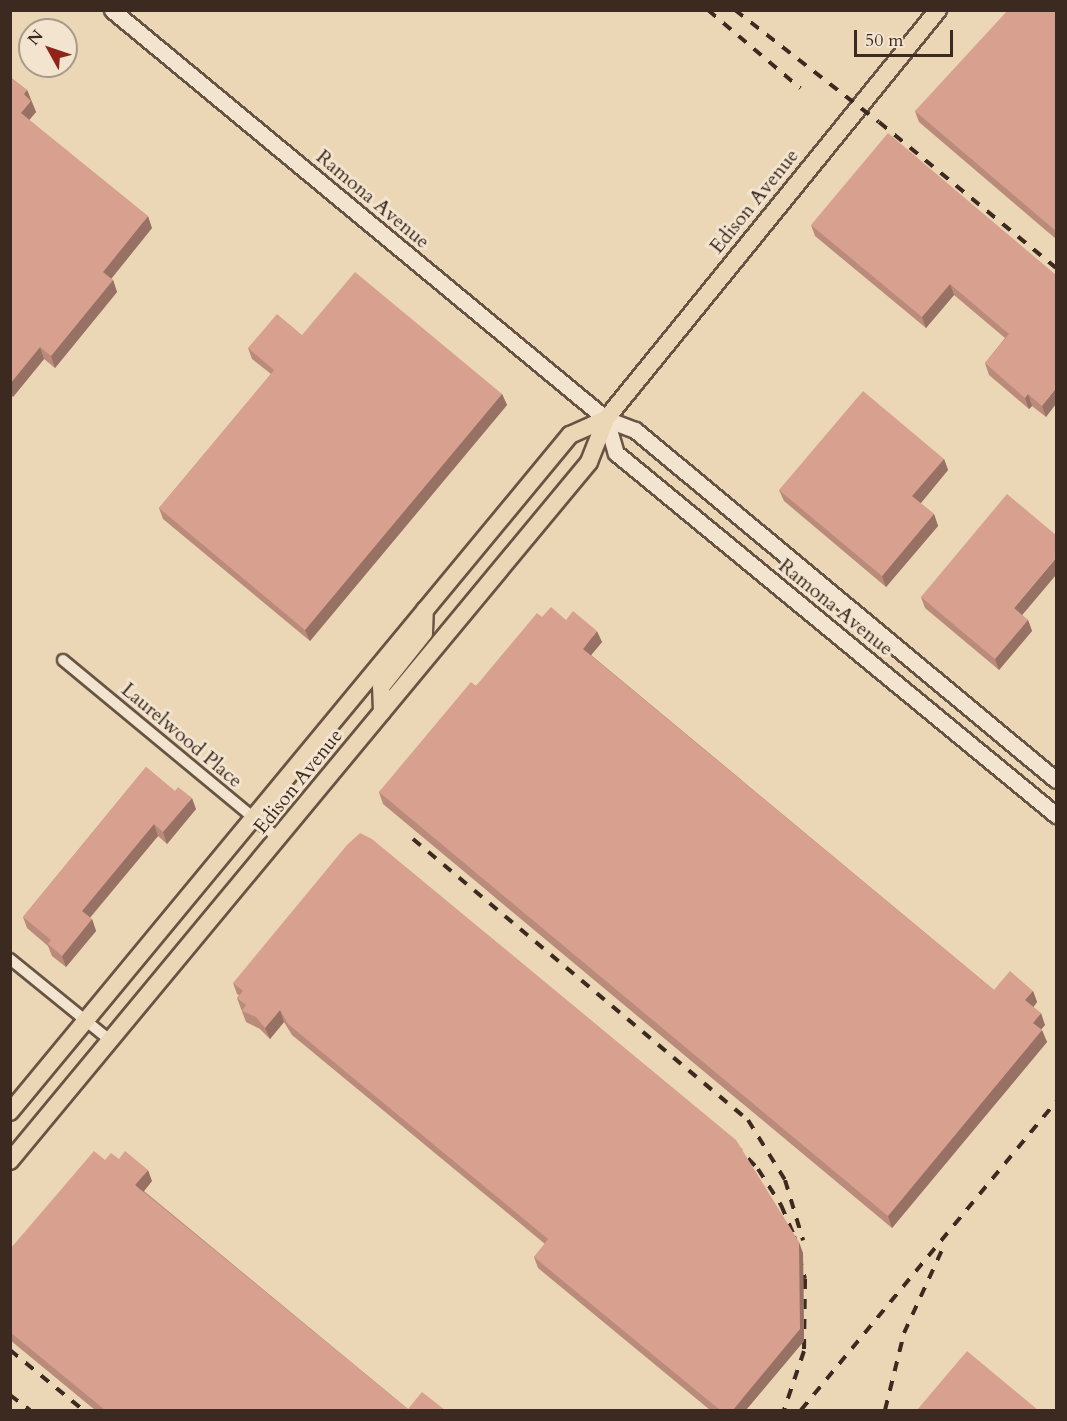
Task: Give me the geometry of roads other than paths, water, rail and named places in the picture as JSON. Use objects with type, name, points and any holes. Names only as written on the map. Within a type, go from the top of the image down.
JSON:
[{"type":"main road","name":"Ramona Avenue","points":[[112,10],[606,419],[634,430],[1056,780]]},
{"type":"main road","name":"Edison Avenue","points":[[10,1161],[589,462],[606,419],[938,10]]},
{"type":"main road","name":"Ramona Avenue","points":[[606,419],[616,453],[1056,815]]},
{"type":"main road","name":"Edison Avenue","points":[[10,1112],[570,435],[606,419]]},
{"type":"main road","points":[[382,712],[381,687],[424,633],[425,610]]},
{"type":"street","name":"Laurelwood Place","points":[[63,660],[278,838]]},
{"type":"street","points":[[10,959],[111,1041]]},
{"type":"railway","points":[[708,10],[800,88]]},
{"type":"railway","points":[[735,10],[879,122],[1056,268]]},
{"type":"railway","points":[[413,839],[748,1120],[785,1180],[803,1240]]},
{"type":"railway","points":[[801,1410],[1056,1102]]},
{"type":"railway","points":[[734,1144],[758,1169],[781,1205],[794,1236],[805,1279],[804,1351],[784,1410]]},
{"type":"railway","points":[[885,1410],[904,1333],[942,1250]]},
{"type":"railway","points":[[10,1350],[83,1410]]},
{"type":"railway","points":[[10,1395],[30,1410]]}]
